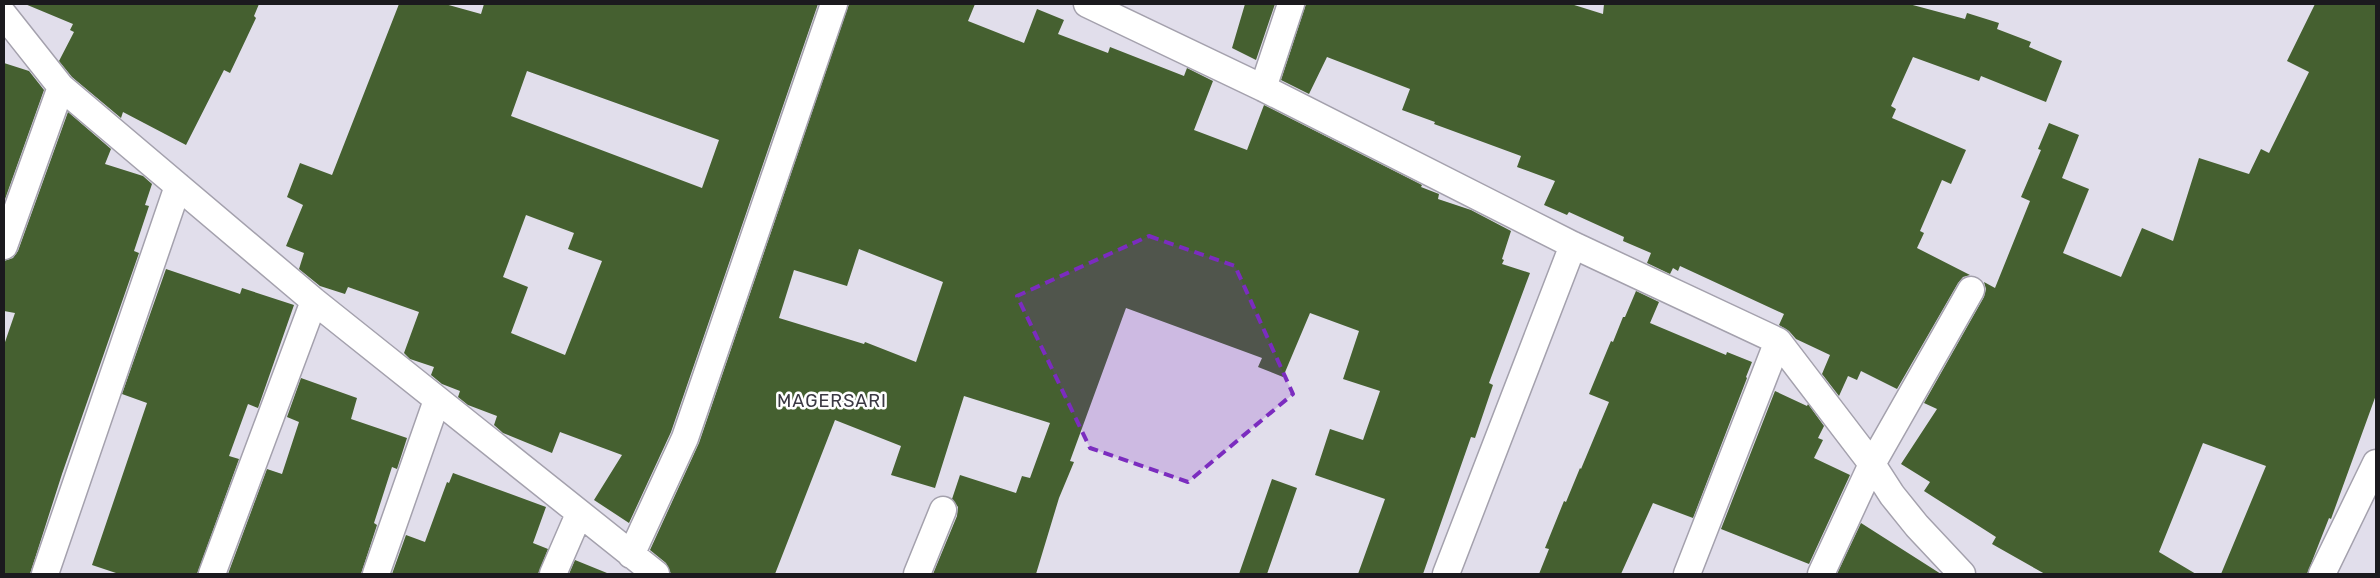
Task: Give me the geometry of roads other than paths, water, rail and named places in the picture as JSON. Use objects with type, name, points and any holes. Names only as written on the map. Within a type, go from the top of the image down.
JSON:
[{"type":"street","points":[[630,555],[685,438],[834,4]]},
{"type":"street","points":[[1087,4],[1263,88],[1574,245],[1778,341],[1917,526],[1962,574]]},
{"type":"street","points":[[1263,88],[1291,4]]},
{"type":"street","points":[[4,15],[60,87],[314,301],[656,574]]},
{"type":"street","points":[[4,246],[60,87]]},
{"type":"street","points":[[45,574],[178,186]]},
{"type":"street","points":[[1446,574],[1574,245]]},
{"type":"street","points":[[1821,574],[1872,464],[1971,290]]},
{"type":"street","points":[[212,574],[314,301]]},
{"type":"street","points":[[1687,574],[1778,341]]},
{"type":"street","points":[[376,574],[437,400]]},
{"type":"street","points":[[2322,574],[2376,463]]},
{"type":"street","points":[[917,574],[943,510]]},
{"type":"street","points":[[553,574],[579,514]]},
{"type":"district","name":"MAGERSARI","points":[[832,401]]}]
